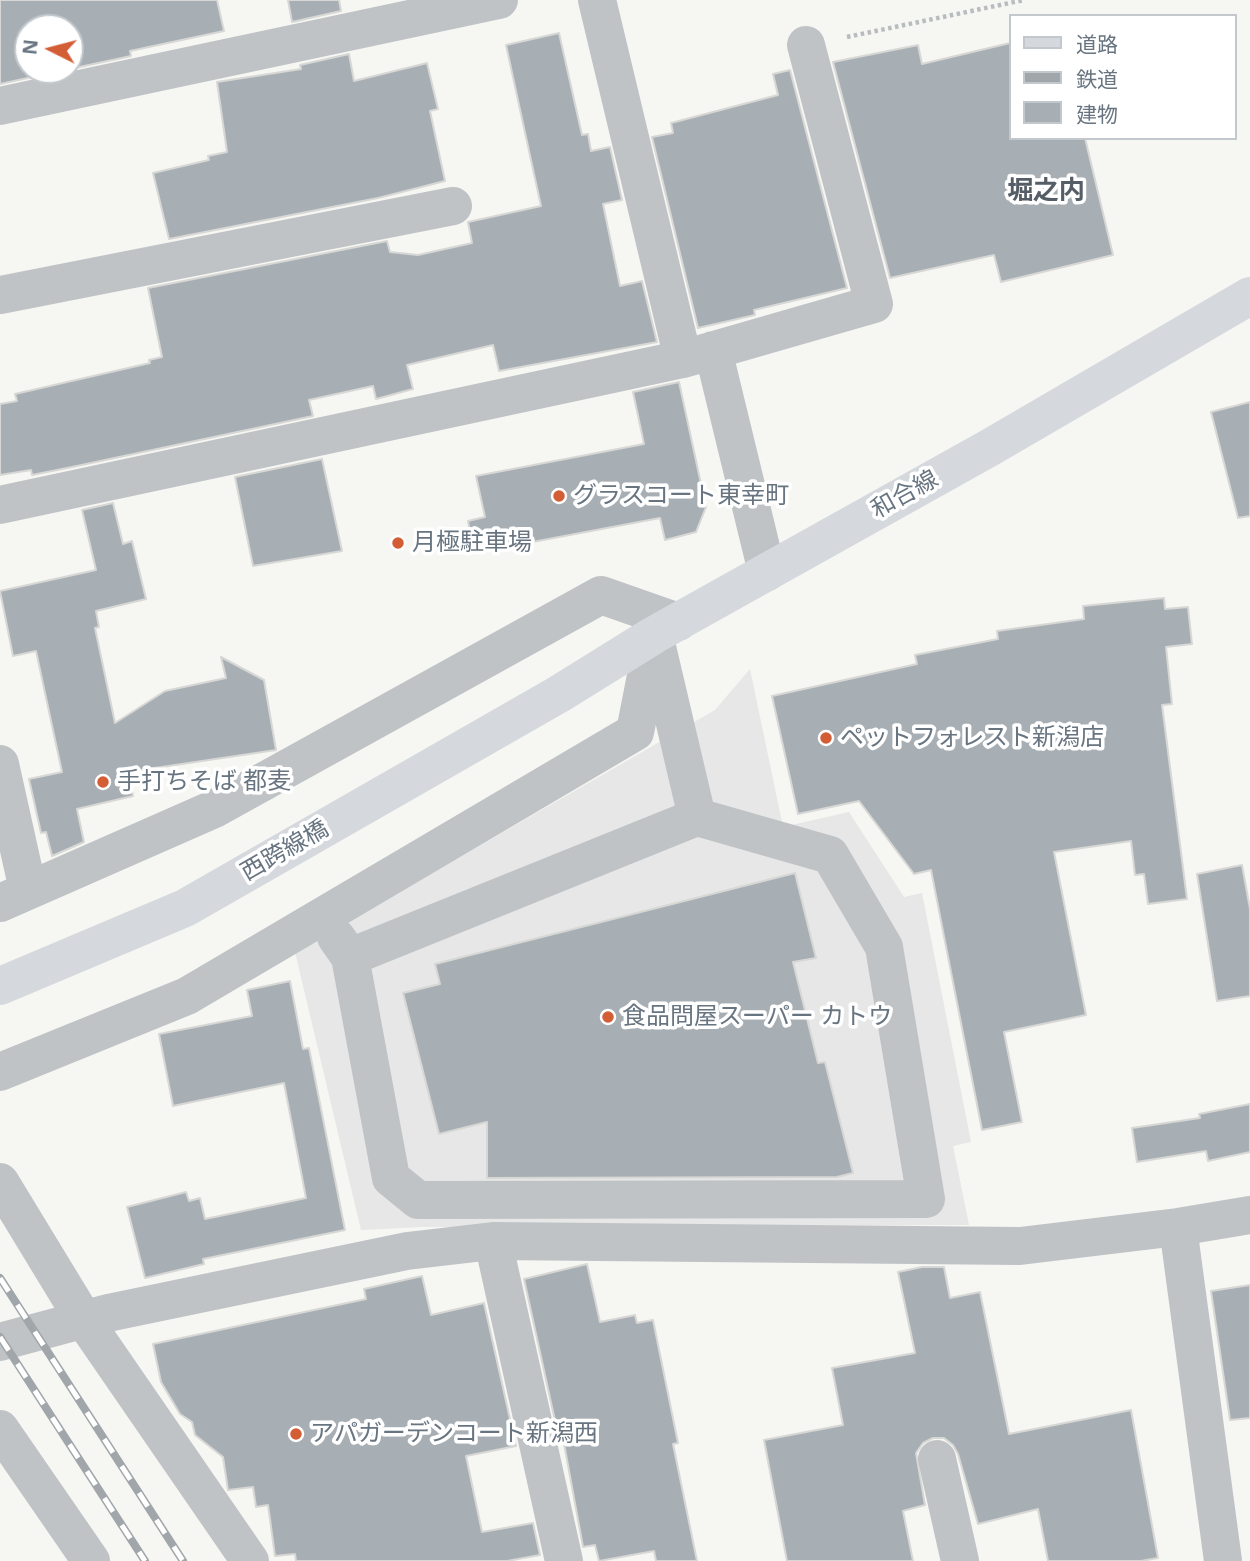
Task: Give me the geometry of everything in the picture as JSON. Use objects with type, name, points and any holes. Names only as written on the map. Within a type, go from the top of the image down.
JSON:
[{"type":"main road","name":"和合線","points":[[559,694],[666,629],[1250,296]]},
{"type":"main road","name":"西跨線橋","points":[[0,986],[185,908],[559,694]]},
{"type":"street","points":[[0,106],[499,0]]},
{"type":"street","points":[[597,0],[698,355],[767,572]]},
{"type":"street","points":[[0,505],[698,355],[874,304],[806,45]]},
{"type":"street","points":[[0,295],[453,206]]},
{"type":"street","points":[[0,764],[14,897],[214,809],[601,594],[666,629]]},
{"type":"street","points":[[666,629],[697,817]]},
{"type":"street","points":[[0,1072],[187,996],[635,732],[666,629]]},
{"type":"street","points":[[321,917],[350,957],[391,1178],[418,1200],[926,1199],[884,947],[830,855],[697,817],[350,957]]},
{"type":"street","points":[[0,1182],[84,1320],[250,1561]]},
{"type":"street","points":[[0,1342],[84,1320],[407,1251],[493,1241],[1020,1246],[1178,1227],[1250,1215]]},
{"type":"street","points":[[1178,1227],[1219,1560]]},
{"type":"street","points":[[493,1241],[564,1561]]},
{"type":"street","points":[[0,1429],[91,1561]]},
{"type":"street","points":[[937,1459],[960,1561]]},
{"type":"path","points":[[806,45],[1024,0]]},
{"type":"shaded area","points":[[750,669],[783,827],[849,812],[904,897],[922,893],[971,1142],[953,1146],[969,1225],[422,1227],[361,1230],[295,952],[715,710]]},
{"type":"building","points":[[0,0],[217,0],[224,31],[130,51],[131,56],[84,66],[84,14],[14,14],[14,81],[0,84]]},
{"type":"building","points":[[288,0],[339,0],[341,11],[292,22]]},
{"type":"building","points":[[559,33],[582,135],[588,134],[591,151],[610,147],[622,200],[603,204],[620,286],[642,281],[657,342],[499,371],[493,345],[407,365],[413,389],[376,399],[373,386],[309,400],[313,416],[32,475],[31,470],[0,475],[0,404],[17,401],[15,394],[150,363],[149,360],[162,357],[148,288],[387,241],[390,252],[418,255],[472,243],[468,222],[541,206],[506,45]]},
{"type":"building","points":[[1009,43],[1009,140],[1085,140],[1113,255],[1001,282],[994,255],[890,278],[833,62],[918,45],[922,64]]},
{"type":"building","points":[[349,54],[354,81],[427,63],[438,109],[430,111],[445,181],[378,198],[169,239],[153,173],[209,160],[208,156],[227,152],[217,82],[301,69],[300,65]]},
{"type":"building","points":[[790,70],[847,288],[754,310],[755,315],[698,328],[652,137],[673,133],[671,123],[778,95],[773,74]]},
{"type":"building","points":[[679,382],[706,507],[696,532],[665,540],[660,518],[474,553],[468,521],[485,517],[476,476],[644,444],[633,392]]},
{"type":"building","points":[[1250,402],[1250,516],[1238,518],[1211,412]]},
{"type":"building","points":[[322,459],[342,551],[253,566],[235,477]]},
{"type":"building","points":[[113,503],[123,544],[132,541],[146,599],[96,611],[99,627],[95,628],[115,723],[165,691],[226,678],[221,657],[264,680],[276,750],[128,772],[133,796],[77,809],[84,842],[52,856],[46,832],[41,833],[29,779],[62,772],[36,651],[13,656],[0,591],[96,570],[82,510]]},
{"type":"building","points":[[1164,598],[1165,609],[1188,607],[1192,644],[1166,647],[1172,704],[1162,705],[1187,899],[1148,904],[1144,874],[1135,875],[1131,841],[1054,852],[1086,1015],[1004,1032],[1022,1122],[982,1130],[931,870],[914,874],[859,801],[798,814],[772,696],[917,664],[915,655],[998,639],[997,631],[1084,619],[1083,606]]},
{"type":"building","points":[[1242,865],[1250,909],[1250,996],[1217,1001],[1197,874]]},
{"type":"building","name":"食品問屋スーパー カトウ","points":[[795,873],[816,958],[793,962],[818,1063],[825,1062],[853,1173],[837,1177],[487,1178],[487,1122],[439,1134],[403,993],[440,984],[435,964]]},
{"type":"building","points":[[290,981],[303,1049],[309,1048],[345,1230],[203,1259],[204,1264],[145,1278],[127,1207],[186,1192],[189,1201],[200,1198],[205,1219],[306,1198],[284,1083],[173,1106],[159,1034],[252,1016],[247,990]]},
{"type":"building","points":[[1250,1104],[1250,1152],[1208,1161],[1206,1151],[1137,1162],[1132,1128],[1200,1118],[1199,1114]]},
{"type":"building","points":[[587,1264],[600,1322],[635,1315],[637,1323],[653,1320],[678,1443],[673,1444],[697,1561],[656,1561],[654,1551],[599,1561],[595,1545],[583,1547],[563,1438],[559,1439],[524,1279]]},
{"type":"building","points":[[922,1267],[944,1267],[950,1298],[980,1292],[1009,1434],[1131,1410],[1158,1558],[1141,1561],[1048,1561],[1038,1509],[978,1524],[958,1454],[953,1445],[944,1438],[933,1438],[923,1443],[916,1453],[925,1505],[903,1511],[913,1561],[787,1561],[764,1440],[843,1425],[832,1368],[915,1353],[898,1272]]},
{"type":"building","points":[[422,1276],[431,1315],[484,1303],[516,1446],[466,1456],[482,1532],[533,1523],[540,1555],[507,1561],[296,1561],[295,1554],[275,1556],[268,1505],[256,1507],[253,1487],[228,1490],[223,1457],[195,1435],[192,1422],[180,1414],[161,1382],[153,1344],[366,1299],[364,1289]]},
{"type":"building","points":[[1250,1285],[1250,1418],[1230,1420],[1211,1291]]},
{"type":"railway","points":[[0,1278],[183,1561]]},
{"type":"railway","points":[[0,1337],[145,1561]]},
{"type":"place","name":"グラスコート東幸町","points":[[559,496]]},
{"type":"place","name":"月極駐車場","points":[[398,543]]},
{"type":"place","name":"ペットフォレスト新潟店","points":[[826,738]]},
{"type":"place","name":"手打ちそば 都麦","points":[[103,782]]},
{"type":"place","name":"食品問屋スーパー カトウ","points":[[608,1017]]},
{"type":"place","name":"アパガーデンコート新潟西","points":[[296,1434]]},
{"type":"district","name":"堀之内","points":[[1046,192]]}]
